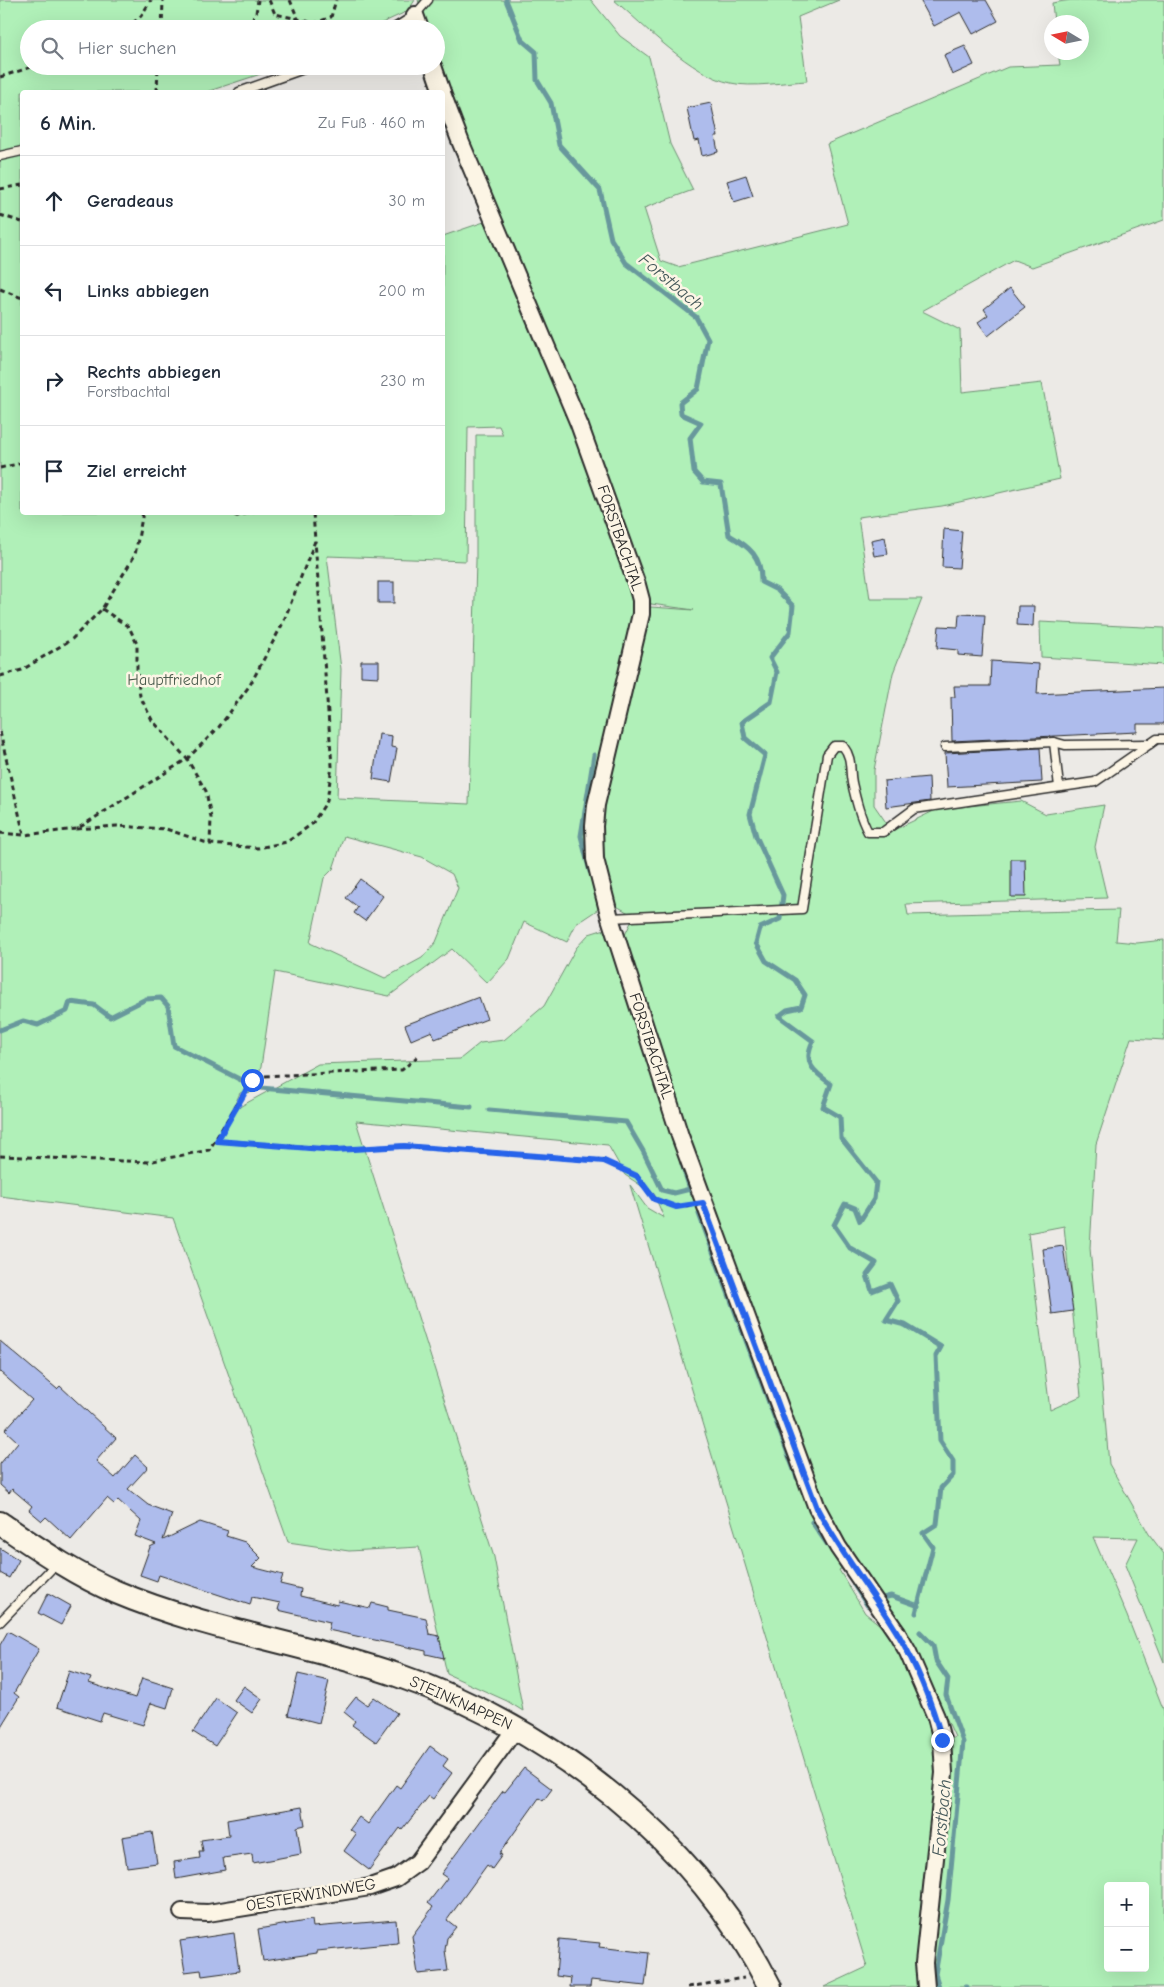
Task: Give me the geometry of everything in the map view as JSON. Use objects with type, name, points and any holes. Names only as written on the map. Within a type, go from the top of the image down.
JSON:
[{"type":"street","name":"FORSTBACHTAL","points":[[436,75],[441,90]]},
{"type":"street","name":"FORSTBACHTAL","points":[[445,101],[579,424],[632,568],[641,600],[638,635],[603,767],[594,826],[595,859],[610,918],[703,1203],[817,1508],[838,1547],[908,1652],[936,1717],[942,1740],[944,1773],[924,1963],[926,1987]]},
{"type":"street","name":"STEINKNAPPEN","points":[[0,1523],[58,1562],[116,1592],[188,1618],[397,1675],[443,1693],[516,1728],[560,1755],[605,1789],[640,1819],[684,1864],[726,1916],[770,1987]]},
{"type":"street","name":"OESTERWINDWEG","points":[[182,1912],[217,1912],[370,1887],[396,1878],[418,1862],[516,1728]]},
{"type":"lane","points":[[418,20],[428,0]]},
{"type":"lane","points":[[244,90],[286,75]]},
{"type":"lane","points":[[0,156],[20,151]]},
{"type":"lane","points":[[610,918],[802,909],[827,755],[834,746],[844,746],[850,755],[852,781],[861,820],[868,832],[883,832],[914,809],[1094,782],[1157,739],[1164,739]]},
{"type":"lane","points":[[1054,742],[1059,787]]},
{"type":"lane","points":[[945,747],[1054,742],[1066,745],[1150,744]]},
{"type":"lane","points":[[0,1622],[58,1562]]},
{"type":"path","points":[[136,20],[151,0]]},
{"type":"path","points":[[162,20],[163,0]]},
{"type":"path","points":[[252,20],[256,13],[258,0]]},
{"type":"path","points":[[269,0],[275,14],[302,20]]},
{"type":"path","points":[[290,0],[298,19]]},
{"type":"path","points":[[323,20],[331,17],[336,0]]},
{"type":"path","points":[[0,77],[20,71]]},
{"type":"path","points":[[157,75],[157,90]]},
{"type":"path","points":[[0,188],[20,185]]},
{"type":"path","points":[[0,214],[20,221]]},
{"type":"path","points":[[0,289],[20,297]]},
{"type":"path","points":[[0,468],[20,463]]},
{"type":"path","points":[[0,676],[22,670],[72,639],[102,609],[135,555],[142,515]]},
{"type":"path","points":[[0,833],[24,835],[117,826],[166,829],[210,844],[258,848],[287,842],[312,824],[327,801],[332,766],[313,515]]},
{"type":"path","points":[[78,829],[187,759],[219,727],[250,685],[283,623],[315,541]]},
{"type":"path","points":[[102,609],[129,627],[137,644],[137,672],[140,696],[152,720],[187,759],[206,791],[211,818],[210,844]]},
{"type":"path","points":[[0,732],[24,835]]},
{"type":"path","points":[[0,1156],[148,1162],[209,1150],[217,1141],[252,1080],[262,1076],[402,1070],[419,1055]]},
{"type":"path","points":[[217,1141],[336,1150],[404,1146],[604,1161],[637,1176],[654,1199],[676,1207],[703,1203]]},
{"type":"path","points":[[688,1987],[749,1977],[744,1970]]},
{"type":"green space","name":"Hauptfriedhof","points":[[0,0],[415,0],[408,11],[388,20],[20,20],[20,75],[258,75],[212,90],[20,90],[20,515],[445,515],[445,235],[484,222],[572,429],[636,606],[694,610],[651,604],[465,134],[444,75],[445,20],[425,20],[418,0],[591,0],[620,36],[649,57],[670,144],[693,190],[644,208],[661,261],[678,267],[848,224],[827,144],[1008,67],[1060,65],[1059,60],[1089,60],[1089,15],[1053,15],[1052,3],[1071,0],[1164,0],[1164,220],[1032,267],[1014,260],[922,311],[960,330],[962,392],[1042,383],[1060,479],[942,506],[858,517],[870,599],[922,599],[893,673],[874,770],[874,805],[892,831],[938,809],[1021,801],[1046,814],[1104,805],[1095,847],[1107,898],[906,904],[908,915],[1119,910],[1116,941],[1137,943],[1164,940],[1164,1040],[1131,1038],[1096,1144],[1090,1248],[1109,1464],[1149,1534],[1164,1554],[1164,1662],[1125,1565],[1138,1538],[1093,1537],[1127,1616],[1164,1711],[1164,1987],[824,1987],[867,1967],[630,1185],[647,1208],[664,1218],[654,1194],[625,1175],[608,1145],[356,1121],[494,1557],[523,1711],[507,1701],[447,1674],[419,1547],[349,1551],[288,1542],[173,1218],[0,1196]],"holes":[[[499,426],[503,435],[476,435],[476,561],[469,804],[337,798],[341,669],[327,556],[466,561],[468,427]],[[344,836],[422,857],[452,874],[458,888],[436,942],[422,958],[385,978],[310,943],[324,878],[333,869]],[[603,861],[613,904],[634,916],[623,939],[605,929],[589,934],[576,948],[544,1006],[504,1040],[480,1043],[460,1059],[318,1064],[232,1111],[240,1093],[254,1092],[261,1067],[275,972],[389,996],[452,949],[487,983],[509,959],[524,922],[567,942],[576,924],[600,908],[590,872]],[[1064,1226],[1081,1396],[1050,1410],[1028,1233]],[[856,1560],[875,1595],[905,1627],[955,1737],[938,1746],[895,1637],[865,1613],[839,1570]]]},
{"type":"green space","points":[[614,0],[839,0],[798,17],[807,81],[748,85],[731,83],[700,70],[669,48]]},
{"type":"green space","points":[[1040,622],[1164,628],[1164,665],[1041,657]]},
{"type":"building","points":[[920,0],[986,0],[998,21],[973,34],[961,12],[934,26]]},
{"type":"building","points":[[965,46],[974,65],[952,75],[944,55]]},
{"type":"building","points":[[711,103],[718,136],[715,136],[718,152],[702,156],[699,140],[694,141],[687,108]]},
{"type":"building","points":[[746,175],[753,196],[734,202],[727,181]]},
{"type":"building","points":[[1010,288],[1025,307],[988,336],[978,322],[988,315],[984,309]]},
{"type":"building","points":[[944,529],[962,531],[959,568],[942,567]]},
{"type":"building","points":[[885,537],[888,554],[874,556],[871,540]]},
{"type":"building","points":[[378,582],[394,582],[394,603],[378,603]]},
{"type":"building","points":[[1018,606],[1034,606],[1033,626],[1017,625]]},
{"type":"building","points":[[959,614],[985,615],[982,657],[958,655],[958,650],[937,648],[939,626],[958,627]]},
{"type":"building","points":[[361,661],[379,661],[379,677],[361,676]]},
{"type":"building","points":[[991,661],[1039,664],[1037,694],[1164,688],[1164,724],[1137,724],[1137,732],[952,741],[951,697],[955,697],[954,686],[990,686]]},
{"type":"building","points":[[379,734],[392,736],[391,747],[397,748],[391,782],[373,779]]},
{"type":"building","points":[[1040,748],[1042,782],[947,787],[945,753]]},
{"type":"building","points":[[929,777],[930,801],[886,807],[884,781]]},
{"type":"building","points":[[1011,859],[1025,859],[1026,897],[1011,897]]},
{"type":"building","points":[[360,879],[383,896],[365,921],[354,913],[358,907],[346,898]]},
{"type":"building","points":[[479,997],[487,1019],[435,1039],[432,1031],[411,1040],[405,1025]]},
{"type":"building","points":[[1063,1246],[1073,1311],[1052,1314],[1043,1249]]},
{"type":"building","points":[[0,1341],[57,1389],[60,1386],[116,1438],[96,1461],[115,1478],[135,1455],[148,1467],[128,1489],[148,1505],[172,1514],[163,1540],[200,1522],[228,1531],[226,1536],[245,1542],[261,1558],[252,1567],[283,1575],[280,1584],[301,1589],[300,1596],[337,1605],[338,1601],[370,1608],[372,1603],[388,1607],[388,1610],[426,1618],[429,1634],[439,1636],[444,1658],[426,1654],[426,1651],[328,1630],[330,1622],[278,1610],[280,1603],[252,1597],[250,1605],[159,1575],[157,1581],[140,1575],[150,1547],[156,1544],[135,1536],[141,1521],[118,1500],[114,1504],[107,1498],[71,1540],[46,1517],[42,1521],[29,1510],[32,1506],[12,1489],[9,1493],[0,1485],[0,1464],[18,1442],[5,1430],[32,1400],[0,1372]]},
{"type":"building","points":[[0,1548],[19,1560],[9,1578],[0,1573]]},
{"type":"building","points":[[48,1593],[71,1606],[61,1625],[38,1613]]},
{"type":"building","points":[[8,1631],[39,1649],[14,1693],[19,1697],[0,1728],[0,1645]]},
{"type":"building","points":[[69,1671],[91,1678],[89,1683],[135,1698],[142,1678],[173,1688],[167,1708],[151,1703],[143,1725],[103,1713],[100,1721],[57,1707]]},
{"type":"building","points":[[298,1674],[329,1681],[319,1723],[288,1715]]},
{"type":"building","points":[[244,1686],[262,1699],[252,1713],[234,1700]]},
{"type":"building","points":[[356,1697],[367,1705],[374,1697],[397,1713],[376,1742],[352,1725],[355,1721],[344,1712]]},
{"type":"building","points":[[216,1698],[237,1713],[215,1746],[193,1732]]},
{"type":"building","points":[[430,1746],[448,1759],[443,1766],[452,1773],[433,1799],[429,1796],[402,1830],[400,1828],[369,1870],[344,1851],[356,1834],[350,1829],[359,1817],[368,1824],[396,1785],[400,1788]]},
{"type":"building","points":[[524,1768],[552,1789],[543,1801],[539,1798],[499,1854],[502,1855],[492,1869],[487,1865],[447,1920],[456,1927],[447,1938],[445,1950],[448,1971],[418,1974],[412,1936],[433,1907],[428,1903],[447,1878],[441,1874],[503,1791],[505,1792]]},
{"type":"building","points":[[302,1807],[305,1825],[297,1827],[301,1854],[253,1863],[252,1854],[223,1858],[225,1870],[176,1879],[174,1862],[200,1858],[199,1851],[203,1851],[201,1840],[229,1836],[227,1820]]},
{"type":"building","points":[[152,1832],[157,1863],[127,1867],[122,1837]]},
{"type":"building","points":[[312,1920],[313,1927],[396,1920],[398,1943],[317,1951],[317,1953],[263,1961],[258,1929]]},
{"type":"building","points":[[234,1933],[239,1971],[202,1976],[201,1970],[185,1972],[180,1941]]},
{"type":"building","points":[[559,1939],[600,1943],[599,1947],[649,1953],[645,1986],[591,1980],[590,1987],[570,1987],[571,1978],[556,1976]]},
{"type":"waterway","name":"Forstbach","points":[[506,0],[522,40],[536,52],[537,80],[551,103],[559,145],[600,190],[611,239],[626,263],[696,317],[708,339],[698,389],[680,403],[681,414],[701,423],[690,438],[694,472],[703,482],[721,484],[729,535],[749,549],[757,559],[761,573],[761,582],[777,590],[793,606],[790,632],[770,658],[777,672],[771,702],[742,722],[745,738],[765,755],[750,814],[756,836],[783,895],[780,919],[760,928],[756,943],[766,961],[795,980],[805,995],[801,1007],[787,1010],[779,1016],[813,1041],[809,1061],[815,1071],[831,1084],[823,1107],[840,1117],[841,1138],[876,1182],[874,1199],[860,1221],[855,1208],[845,1204],[834,1225],[850,1248],[876,1263],[867,1275],[872,1291],[890,1284],[898,1301],[886,1320],[905,1325],[941,1347],[936,1356],[940,1441],[953,1461],[953,1475],[941,1488],[937,1524],[923,1533],[933,1547],[916,1613]]},
{"type":"waterway","points":[[590,872],[581,836],[594,755]]},
{"type":"waterway","points":[[0,1030],[23,1021],[38,1025],[67,1011],[70,1002],[94,1005],[110,1017],[146,999],[161,998],[168,1006],[174,1046],[241,1080]]},
{"type":"waterway","points":[[261,1088],[471,1107]]},
{"type":"waterway","points":[[489,1110],[626,1122],[662,1190],[674,1193],[690,1189],[691,1192]]},
{"type":"waterway","points":[[682,1164],[690,1189]]},
{"type":"waterway","points":[[699,1214],[797,1478]]},
{"type":"waterway","points":[[812,1522],[830,1548]]},
{"type":"waterway","points":[[854,1585],[867,1605]]},
{"type":"waterway","points":[[883,1598],[891,1596],[919,1606]]},
{"type":"waterway","name":"Forstbach","points":[[920,1632],[933,1645],[936,1661],[948,1679],[946,1695],[963,1742],[948,1900],[935,1974],[939,1987]]},
{"type":"route","points":[[252,1080],[217,1141],[336,1150],[404,1146],[539,1158],[604,1161],[637,1176],[654,1199],[676,1207],[703,1203],[817,1508],[838,1547],[908,1652],[936,1717],[942,1740]]}]
